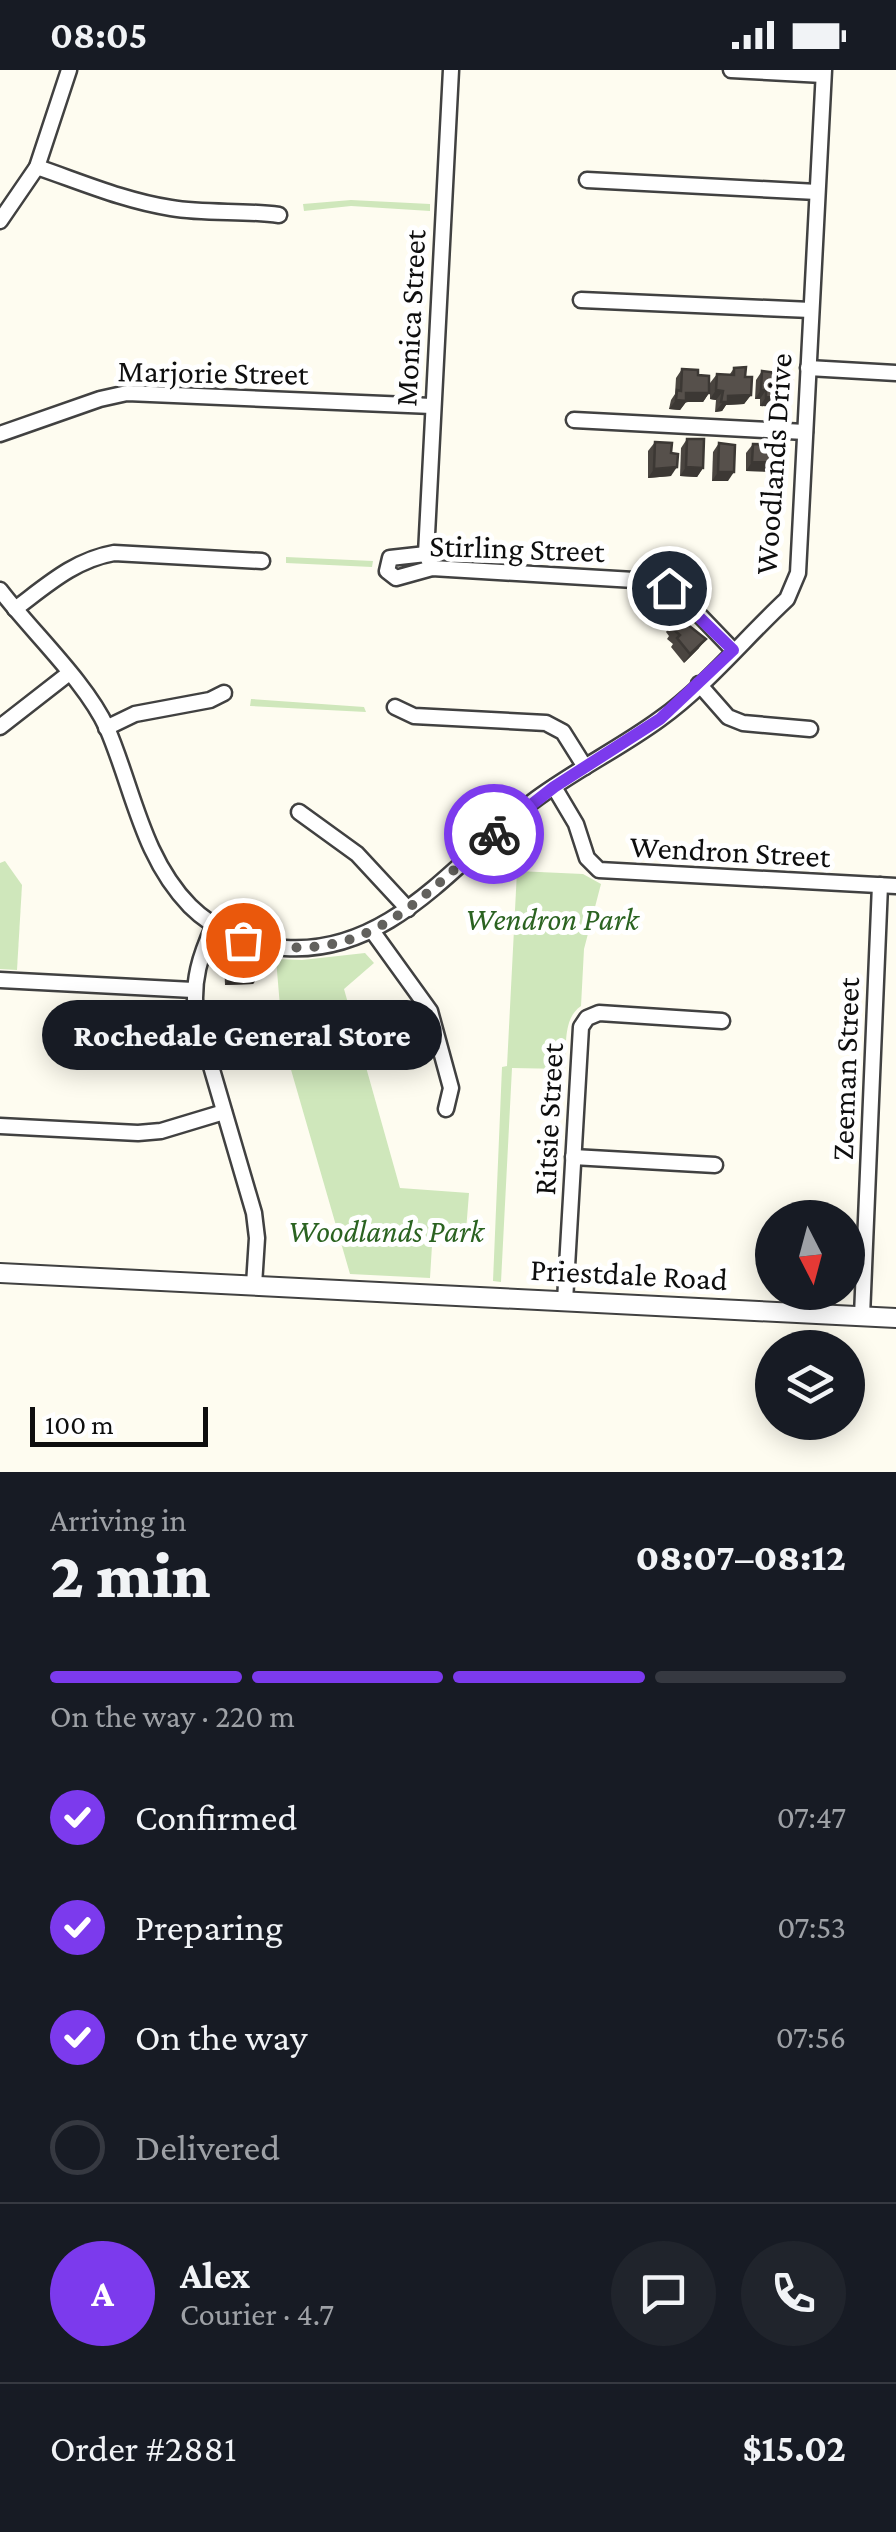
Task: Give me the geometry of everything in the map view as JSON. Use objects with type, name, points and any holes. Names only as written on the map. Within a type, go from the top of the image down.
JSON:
[{"type":"street","points":[[0,221],[37,166],[68,70]]},
{"type":"street","name":"Monica Street","points":[[429,561],[432,406],[451,70]]},
{"type":"street","points":[[731,70],[823,72]]},
{"type":"street","name":"Woodlands Drive","points":[[0,590],[106,728],[159,866],[191,906],[214,925],[243,940],[298,949],[323,948],[373,932],[408,909],[554,787],[660,719],[787,599],[794,587],[798,574],[823,72]]},
{"type":"street","points":[[37,166],[145,204],[176,210],[250,211],[279,216]]},
{"type":"street","points":[[587,180],[817,192]]},
{"type":"street","points":[[0,195],[13,206]]},
{"type":"street","points":[[582,300],[812,310]]},
{"type":"street","points":[[808,368],[896,373]]},
{"type":"street","name":"Marjorie Street","points":[[0,434],[100,399],[127,394],[432,406]]},
{"type":"street","points":[[574,420],[805,432]]},
{"type":"street","points":[[14,609],[77,563],[92,557],[114,553],[262,561]]},
{"type":"street","name":"Stirling Street","points":[[429,561],[651,581],[683,598],[733,650]]},
{"type":"street","points":[[0,727],[68,674]]},
{"type":"street","points":[[699,684],[728,716],[743,724],[810,729]]},
{"type":"street","points":[[106,728],[156,707],[210,700],[224,693]]},
{"type":"street","points":[[395,708],[414,716],[546,723],[563,732],[585,767]]},
{"type":"street","name":"Wendron Street","points":[[554,787],[576,824],[587,858],[599,870],[888,886]]},
{"type":"street","points":[[298,812],[358,854],[408,909]]},
{"type":"street","name":"Zeeman Street","points":[[862,1316],[888,886]]},
{"type":"street","points":[[214,925],[193,990],[196,1015],[254,1213],[254,1285]]},
{"type":"street","points":[[373,932],[430,1011],[451,1088],[446,1109]]},
{"type":"street","points":[[0,980],[193,990]]},
{"type":"street","name":"Ritsie Street","points":[[564,1301],[581,1027],[588,1018],[599,1014],[722,1021]]},
{"type":"street","points":[[0,1126],[138,1132],[160,1130],[224,1112]]},
{"type":"street","points":[[573,1157],[716,1165]]},
{"type":"street","name":"Priestdale Road","points":[[0,1273],[896,1318]]},
{"type":"green space","points":[[351,200],[430,204],[430,211],[351,206],[304,211],[303,204]]},
{"type":"green space","points":[[286,557],[373,561],[372,567],[286,563]]},
{"type":"green space","points":[[251,699],[364,707],[366,712],[250,706]]},
{"type":"green space","points":[[5,861],[22,885],[17,970],[0,969],[0,863]]},
{"type":"green space","name":"Wendron Park","points":[[517,871],[583,874],[601,884],[584,949],[581,1006],[568,1026],[565,1069],[512,1068],[501,1282],[493,1281],[502,1067],[507,1066]]},
{"type":"green space","name":"Woodlands Park","points":[[365,953],[374,963],[344,989],[400,1188],[469,1193],[466,1231],[433,1229],[430,1278],[350,1274],[283,1042],[276,959]]},
{"type":"building","points":[[746,367],[745,377],[752,377],[751,395],[728,396],[728,402],[721,402],[723,391],[716,390],[717,374],[734,375],[734,368]]},
{"type":"building","points":[[682,369],[698,370],[698,375],[709,376],[709,393],[686,393],[686,401],[676,400],[677,390],[681,391]]},
{"type":"building","points":[[762,371],[778,373],[778,378],[792,378],[791,398],[766,397],[766,390],[761,390]]},
{"type":"building","points":[[687,439],[704,439],[703,468],[686,467]]},
{"type":"building","points":[[655,442],[672,443],[671,453],[678,454],[677,467],[654,469]]},
{"type":"building","points":[[719,443],[735,445],[734,472],[718,472]]},
{"type":"building","points":[[753,444],[785,445],[785,463],[752,462]]},
{"type":"building","points":[[678,617],[706,639],[690,654],[674,630],[672,623]]},
{"type":"building","points":[[261,947],[262,971],[234,972],[233,948]]},
{"type":"way so far","points":[[243,940],[298,949],[323,948],[373,932],[408,909],[494,834]]},
{"type":"place","name":"Rochedale General Store","points":[[243,940]]},
{"type":"route","points":[[494,834],[554,787],[660,719],[733,650],[669,588]]}]
